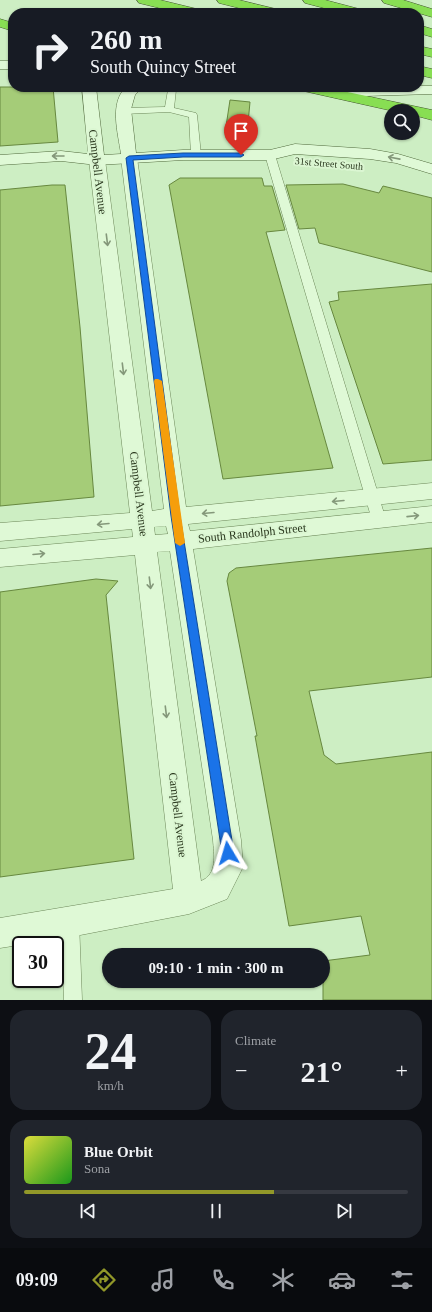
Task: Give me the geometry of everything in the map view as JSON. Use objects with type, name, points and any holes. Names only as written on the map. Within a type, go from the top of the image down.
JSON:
[{"type":"highway","points":[[144,0],[176,8]]},
{"type":"highway","points":[[224,0],[255,8]]},
{"type":"highway","points":[[310,0],[340,8]]},
{"type":"highway","points":[[389,0],[415,8]]},
{"type":"highway","points":[[328,92],[432,115]]},
{"type":"street","name":"Campbell Avenue","points":[[89,92],[94,140],[189,900]]},
{"type":"street","points":[[0,933],[70,922],[189,900],[217,889],[230,867],[178,528],[129,158],[123,111],[124,100],[129,92]]},
{"type":"street","name":"31st Street South","points":[[270,155],[295,149],[340,151],[398,159],[432,169]]},
{"type":"street","points":[[0,160],[61,156],[97,160],[196,155],[270,155]]},
{"type":"street","name":"31st Street South","points":[[270,155],[297,162],[373,167],[432,179]]},
{"type":"street","points":[[17,174],[65,170],[97,160]]},
{"type":"street","name":"South Randolph Street","points":[[0,558],[143,532],[372,498],[432,491]]},
{"type":"street","name":"South Randolph Street","points":[[178,528],[379,520],[432,514]]},
{"type":"street","name":"South Randolph Street","points":[[0,532],[143,532]]},
{"type":"lane","points":[[169,109],[172,92]]},
{"type":"lane","points":[[123,111],[169,109],[193,115],[196,155]]},
{"type":"lane","points":[[270,155],[379,520]]},
{"type":"lane","points":[[70,922],[73,1000]]},
{"type":"building","points":[[0,87],[8,87],[8,92],[53,92],[58,142],[0,146]]},
{"type":"building","points":[[230,100],[250,102],[247,134],[225,133]]},
{"type":"building","points":[[180,178],[262,178],[264,186],[272,186],[285,230],[266,232],[333,468],[223,479],[169,185]]},
{"type":"building","points":[[343,184],[379,193],[383,186],[432,198],[432,272],[319,243],[315,228],[299,229],[286,185]]},
{"type":"building","points":[[65,185],[80,327],[94,497],[0,506],[0,190]]},
{"type":"building","points":[[432,284],[432,460],[383,464],[329,302],[339,300],[338,292]]},
{"type":"building","points":[[432,548],[432,677],[309,691],[324,755],[336,764],[432,752],[432,1000],[323,1000],[323,988],[330,988],[330,960],[370,955],[361,916],[289,926],[255,736],[257,736],[227,581],[229,573],[236,568]]},
{"type":"building","points":[[96,579],[118,581],[106,595],[134,859],[0,877],[0,592]]},
{"type":"slow traffic","points":[[158,381],[180,543]]},
{"type":"route","points":[[228,853],[176,516],[129,158],[183,155],[241,155]]}]
